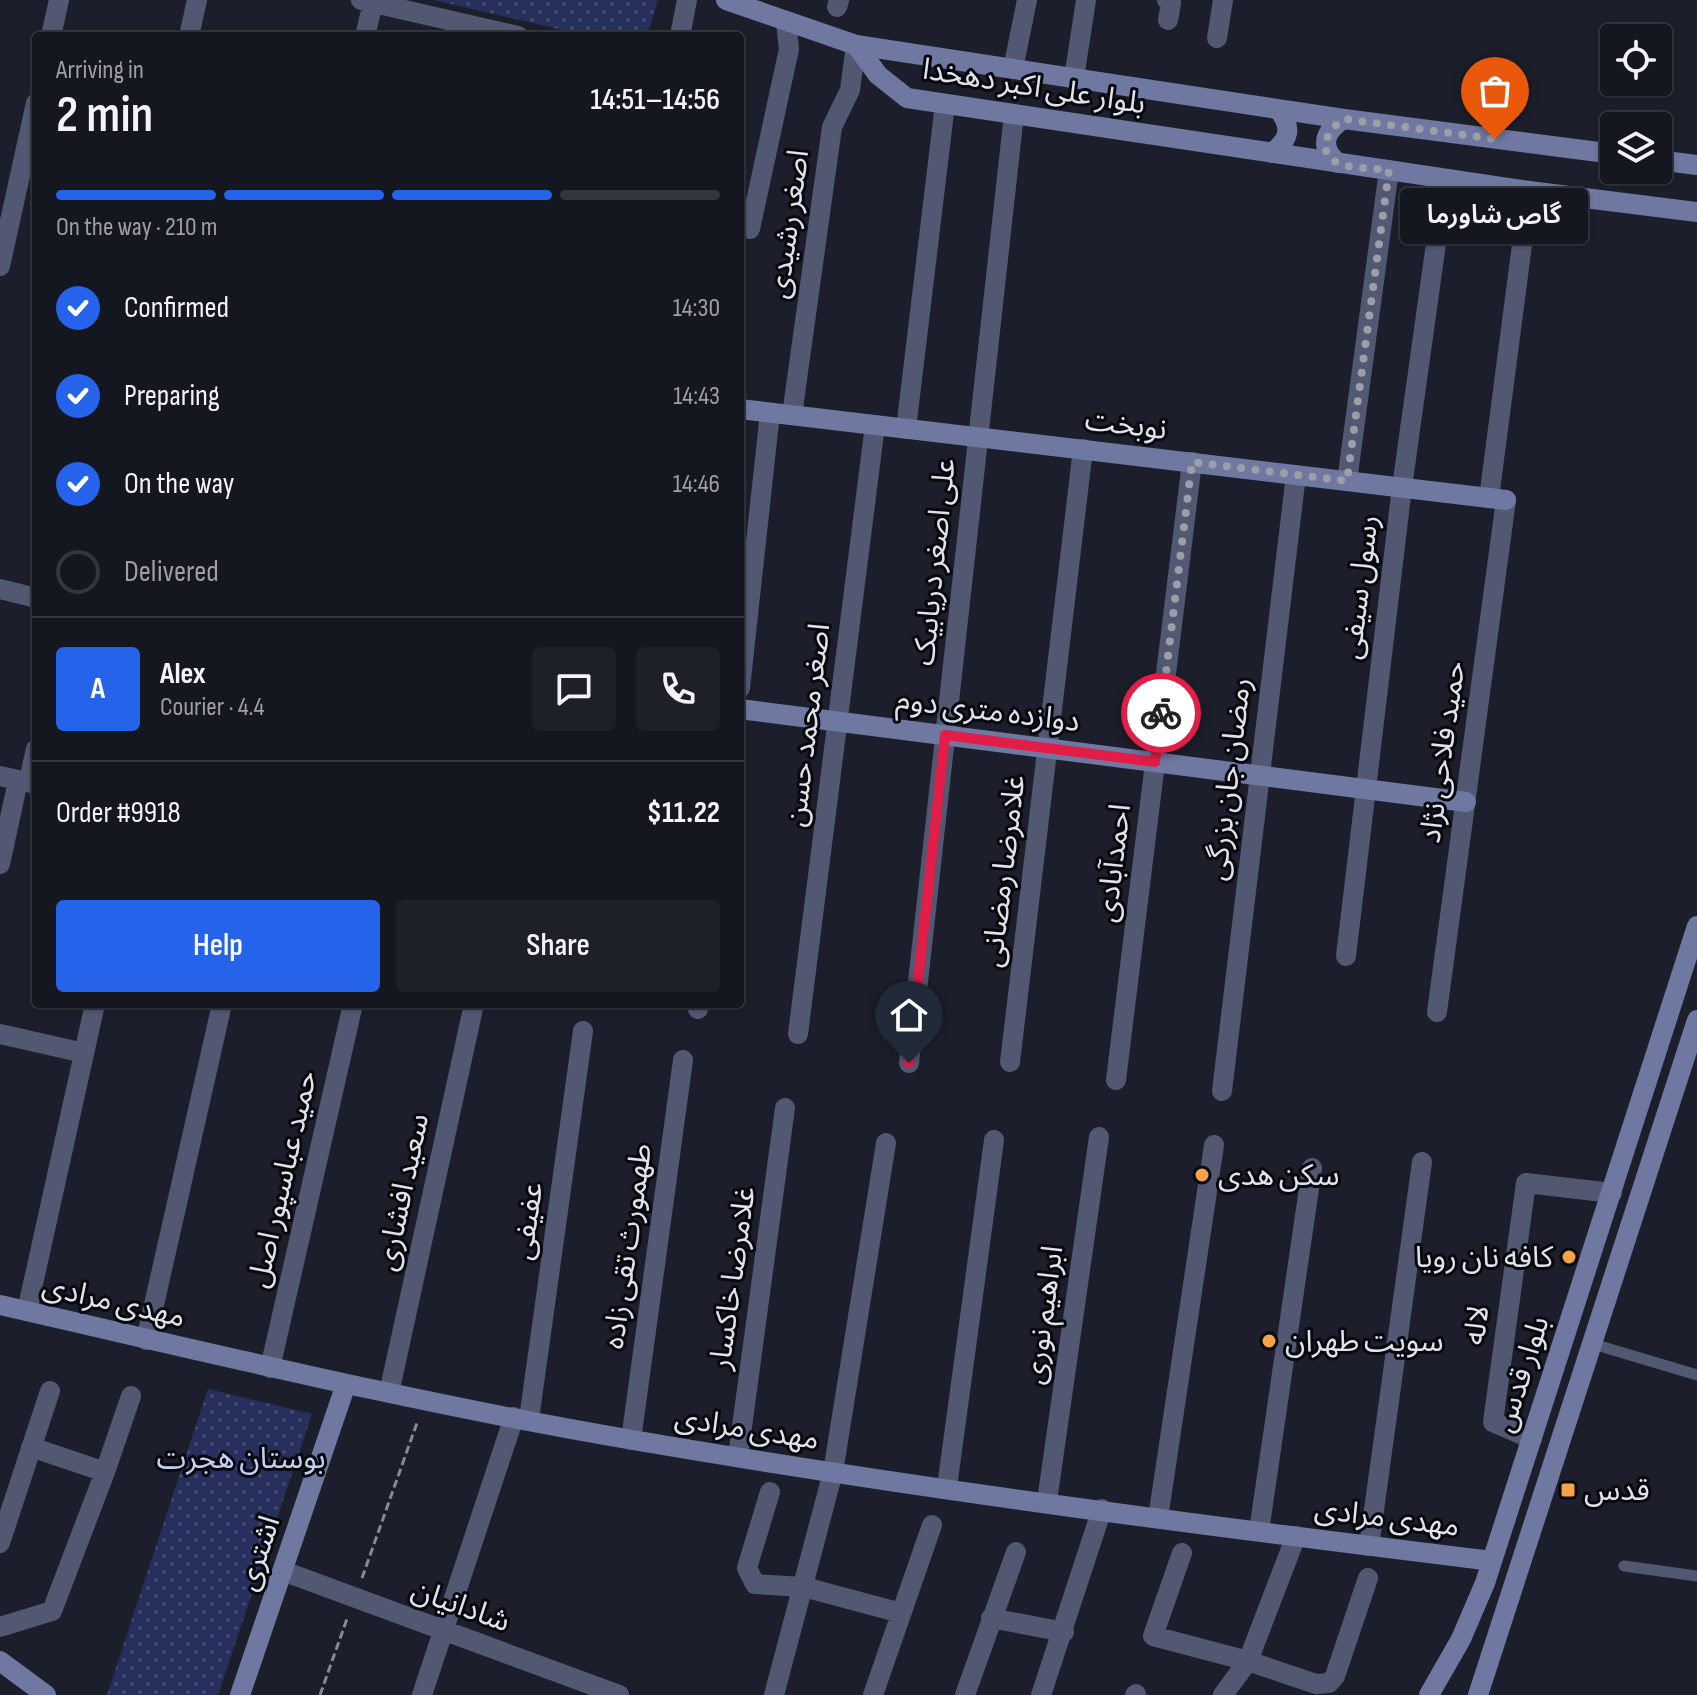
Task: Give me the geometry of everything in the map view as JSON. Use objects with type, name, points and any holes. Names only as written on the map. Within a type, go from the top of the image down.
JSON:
[{"type":"street","points":[[52,32],[59,0]]},
{"type":"street","points":[[190,32],[197,0]]},
{"type":"street","points":[[681,32],[687,0]]},
{"type":"street","points":[[726,0],[856,45]]},
{"type":"street","points":[[1013,69],[1027,0]]},
{"type":"street","points":[[1074,78],[1086,0]]},
{"type":"street","points":[[1217,38],[1223,0]]},
{"type":"street","points":[[365,32],[367,1],[501,32]]},
{"type":"street","points":[[750,229],[789,49],[786,23]]},
{"type":"street","name":"بلوار علی اکبر دهخدا","points":[[856,45],[1279,110],[1600,152]]},
{"type":"street","name":"بلوار علی اکبر دهخدا","points":[[856,45],[878,75],[907,98],[1445,179],[1697,212]]},
{"type":"street","name":"اصغر رشیدی","points":[[792,415],[832,127],[850,90],[856,45]]},
{"type":"street","points":[[906,429],[945,104]]},
{"type":"street","points":[[1272,153],[1283,144],[1289,133],[1288,121],[1279,110]]},
{"type":"street","name":"علی اصغر دریابیک","points":[[909,1063],[1014,114]]},
{"type":"street","points":[[0,266],[7,203],[32,117]]},
{"type":"street","points":[[1338,163],[1328,154],[1325,140],[1331,127],[1344,119]]},
{"type":"street","points":[[1672,162],[1697,165]]},
{"type":"street","points":[[1347,481],[1389,170]]},
{"type":"street","name":"رسول سیفی","points":[[1346,956],[1402,487],[1445,179]]},
{"type":"street","name":"حمید فلاحی نژاد","points":[[1437,1012],[1466,802],[1529,191]]},
{"type":"street","name":"نوبخت","points":[[744,410],[1497,499]]},
{"type":"street","points":[[744,651],[770,413]]},
{"type":"street","name":"اصغر محمد حسن","points":[[798,1034],[875,425]]},
{"type":"street","name":"غلامرضا رمضانی","points":[[1010,1062],[1083,449]]},
{"type":"street","name":"احمدآبادی","points":[[1116,1080],[1192,462]]},
{"type":"street","name":"رمضان جان بزرگی","points":[[1222,1091],[1296,475]]},
{"type":"street","points":[[0,589],[32,597]]},
{"type":"street","name":"دوازده متری دوم","points":[[744,709],[1466,802]]},
{"type":"street","points":[[0,864],[23,778]]},
{"type":"street","name":"بلوار قدس","points":[[1429,1695],[1461,1639],[1492,1561],[1697,926]]},
{"type":"street","points":[[27,1311],[94,1008]]},
{"type":"street","points":[[146,1340],[221,1008]]},
{"type":"street","name":"حمید عباسپور اصل","points":[[270,1368],[352,1008]]},
{"type":"street","name":"سعید افشاری","points":[[389,1393],[473,1008]]},
{"type":"street","name":"بلوار قدس","points":[[1478,1695],[1697,1020]]},
{"type":"street","name":"عفیفی","points":[[422,1695],[522,1418],[583,1031]]},
{"type":"street","points":[[0,1034],[84,1053]]},
{"type":"street","name":"طهمورث تقی زاده","points":[[631,1440],[683,1060]]},
{"type":"street","name":"غلامرضا خاکسار","points":[[738,1456],[785,1108]]},
{"type":"street","name":"ابراهیم نوری","points":[[1047,1501],[1099,1137]]},
{"type":"street","points":[[947,1487],[994,1140]]},
{"type":"street","points":[[774,1695],[833,1472],[886,1143]]},
{"type":"street","points":[[1158,1518],[1214,1145]]},
{"type":"street","points":[[1369,1546],[1422,1162]]},
{"type":"street","points":[[1259,1531],[1312,1168]]},
{"type":"street","name":"لاله","points":[[1532,1439],[1493,1422],[1526,1183],[1612,1193]]},
{"type":"street","name":"مهدی مرادی","points":[[0,1305],[270,1368],[631,1440],[1158,1518],[1492,1561]]},
{"type":"street","name":"اشتری","points":[[240,1695],[346,1384]]},
{"type":"street","points":[[0,1543],[50,1391]]},
{"type":"street","points":[[0,1627],[52,1611],[131,1396]]},
{"type":"street","points":[[31,1447],[105,1472]]},
{"type":"street","points":[[770,1492],[747,1568],[755,1584],[804,1587],[901,1613]]},
{"type":"street","points":[[1041,1695],[1102,1509]]},
{"type":"street","points":[[873,1695],[932,1525]]},
{"type":"street","points":[[1223,1695],[1248,1661],[1296,1536]]},
{"type":"street","points":[[965,1695],[1016,1552]]},
{"type":"street","points":[[1182,1553],[1153,1636],[1248,1661],[1312,1690],[1329,1683],[1335,1676],[1368,1578]]},
{"type":"street","name":"شادانیان","points":[[283,1571],[619,1695]]},
{"type":"street","points":[[991,1618],[1064,1632]]},
{"type":"street","points":[[0,1661],[46,1695]]},
{"type":"lane","points":[[1593,1344],[1697,1375]]},
{"type":"lane","points":[[1624,1566],[1697,1576]]},
{"type":"path","points":[[320,1695],[425,1401]]},
{"type":"green space","points":[[434,0],[658,0],[648,32],[572,32]]},
{"type":"green space","name":"بوستان هجرت","points":[[208,1389],[312,1414],[218,1695],[107,1695]]},
{"type":"way so far","points":[[1161,713],[1192,462],[1347,481],[1389,170],[1338,163],[1328,154],[1325,140],[1331,127],[1344,119],[1495,139]]},
{"type":"place","name":"گاص شاورما","points":[[1495,139]]},
{"type":"place","name":"سكن هدى","points":[[1202,1175]]},
{"type":"place","name":"کافه نان رویا","points":[[1569,1257]]},
{"type":"place","name":"سويت طهران","points":[[1269,1341]]},
{"type":"place","name":"قدس","points":[[1568,1490]]},
{"type":"route","points":[[909,1063],[945,735],[1155,762],[1161,713]]}]
